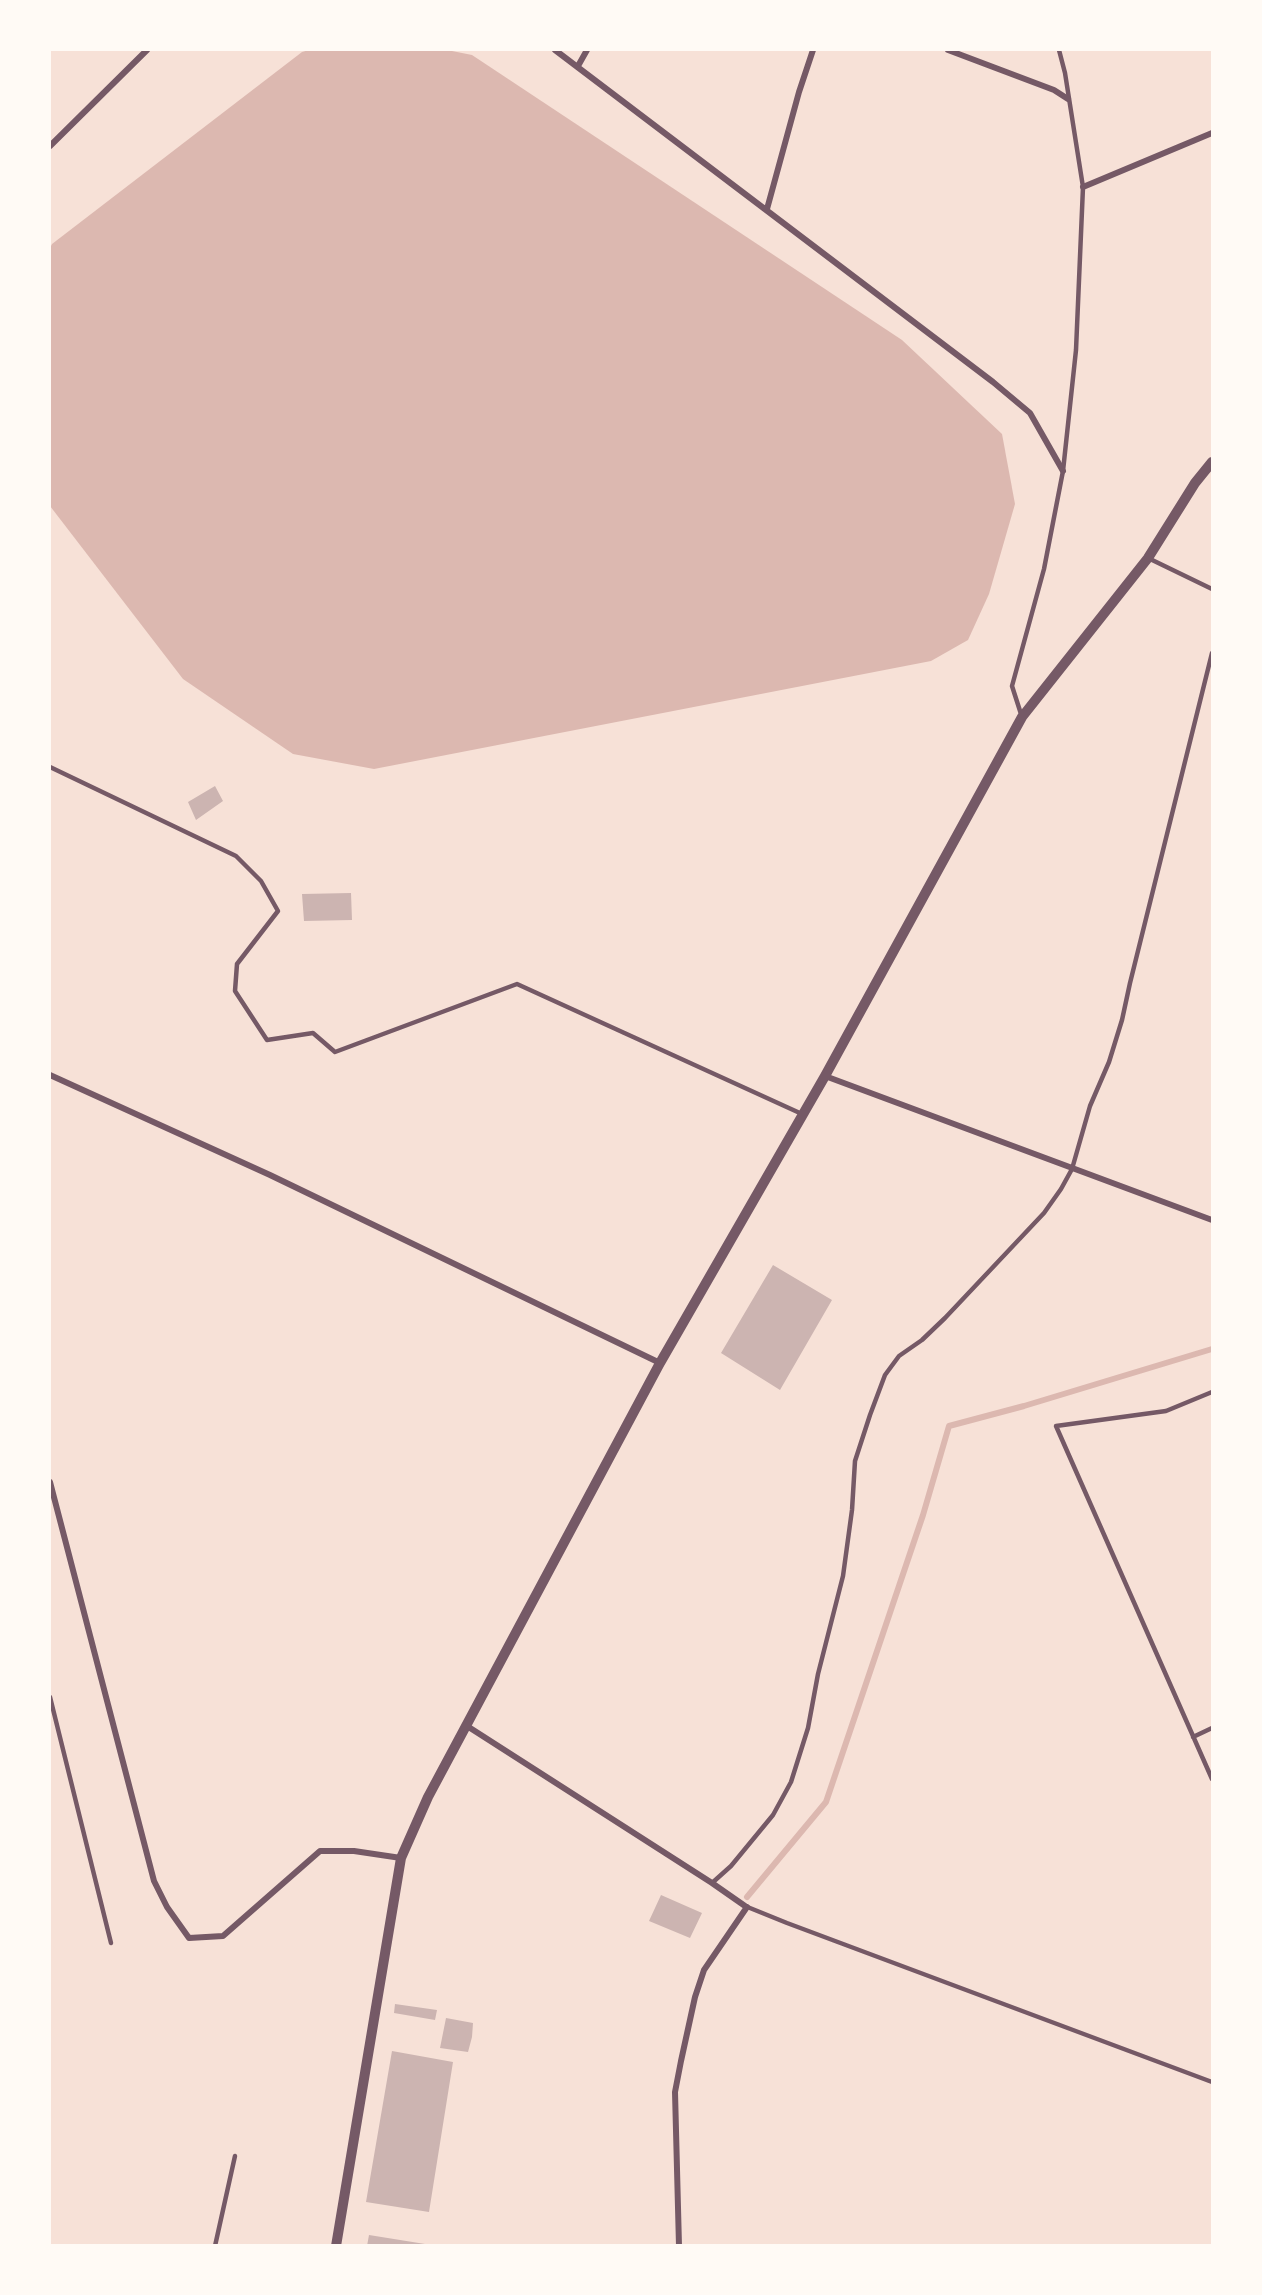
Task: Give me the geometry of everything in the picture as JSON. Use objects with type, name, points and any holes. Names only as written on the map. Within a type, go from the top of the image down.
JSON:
[{"type":"street","points":[[50,146],[147,50]]},
{"type":"street","points":[[555,50],[993,382],[1030,413],[1063,471]]},
{"type":"street","points":[[578,66],[587,50]]},
{"type":"street","points":[[767,209],[798,92],[813,50]]},
{"type":"street","points":[[948,50],[1054,90],[1068,99]]},
{"type":"street","points":[[1083,187],[1212,133]]},
{"type":"street","points":[[336,2246],[401,1858],[428,1797],[660,1363],[825,1076],[1022,717],[1148,558],[1195,483],[1212,462]]},
{"type":"street","points":[[50,1075],[270,1175],[660,1363]]},
{"type":"street","points":[[825,1076],[1212,1220]]},
{"type":"street","points":[[50,1482],[154,1881],[167,1907],[189,1938],[224,1936],[320,1851],[354,1851],[401,1858]]},
{"type":"street","points":[[467,1726],[746,1906],[704,1970],[695,1997],[681,2061],[675,2092],[679,2246]]},
{"type":"lane","points":[[1022,717],[1011,686],[1044,569],[1063,471],[1076,350],[1083,187],[1065,73],[1059,50]]},
{"type":"lane","points":[[1148,558],[1212,589]]},
{"type":"lane","points":[[712,1882],[731,1866],[773,1815],[790,1782],[808,1728],[818,1674],[843,1576],[852,1510],[855,1461],[885,1375],[899,1356],[922,1340],[945,1318],[1044,1213],[1072,1169],[1084,1124],[1109,1062],[1122,1020],[1212,653]]},
{"type":"lane","points":[[50,767],[236,856],[261,881],[278,910],[237,964],[235,991],[267,1040],[313,1033],[335,1052],[517,984],[803,1115]]},
{"type":"lane","points":[[1212,1392],[1166,1411],[1056,1426],[1212,1779]]},
{"type":"lane","points":[[50,1697],[111,1943]]},
{"type":"lane","points":[[1193,1737],[1212,1728]]},
{"type":"lane","points":[[746,1906],[1212,2082]]},
{"type":"lane","points":[[215,2246],[235,2156]]},
{"type":"shaded area","points":[[309,50],[447,50],[472,55],[902,340],[1002,434],[1015,504],[989,594],[968,640],[931,661],[374,769],[293,754],[183,679],[50,506],[50,248],[52,244],[302,52]]},
{"type":"building","points":[[215,786],[223,801],[196,820],[188,802]]},
{"type":"building","points":[[351,893],[352,920],[304,921],[302,894]]},
{"type":"building","points":[[773,1265],[832,1300],[780,1390],[721,1353]]},
{"type":"building","points":[[661,1895],[702,1913],[690,1938],[649,1921]]},
{"type":"building","points":[[395,2004],[437,2010],[435,2020],[394,2013]]},
{"type":"building","points":[[446,2018],[473,2023],[468,2052],[440,2048]]},
{"type":"building","points":[[392,2051],[453,2062],[429,2212],[366,2202]]},
{"type":"building","points":[[369,2235],[425,2244],[425,2246],[367,2246]]},
{"type":"waterway","points":[[747,1897],[826,1802],[923,1515],[949,1426],[1024,1406],[1212,1349]]}]
